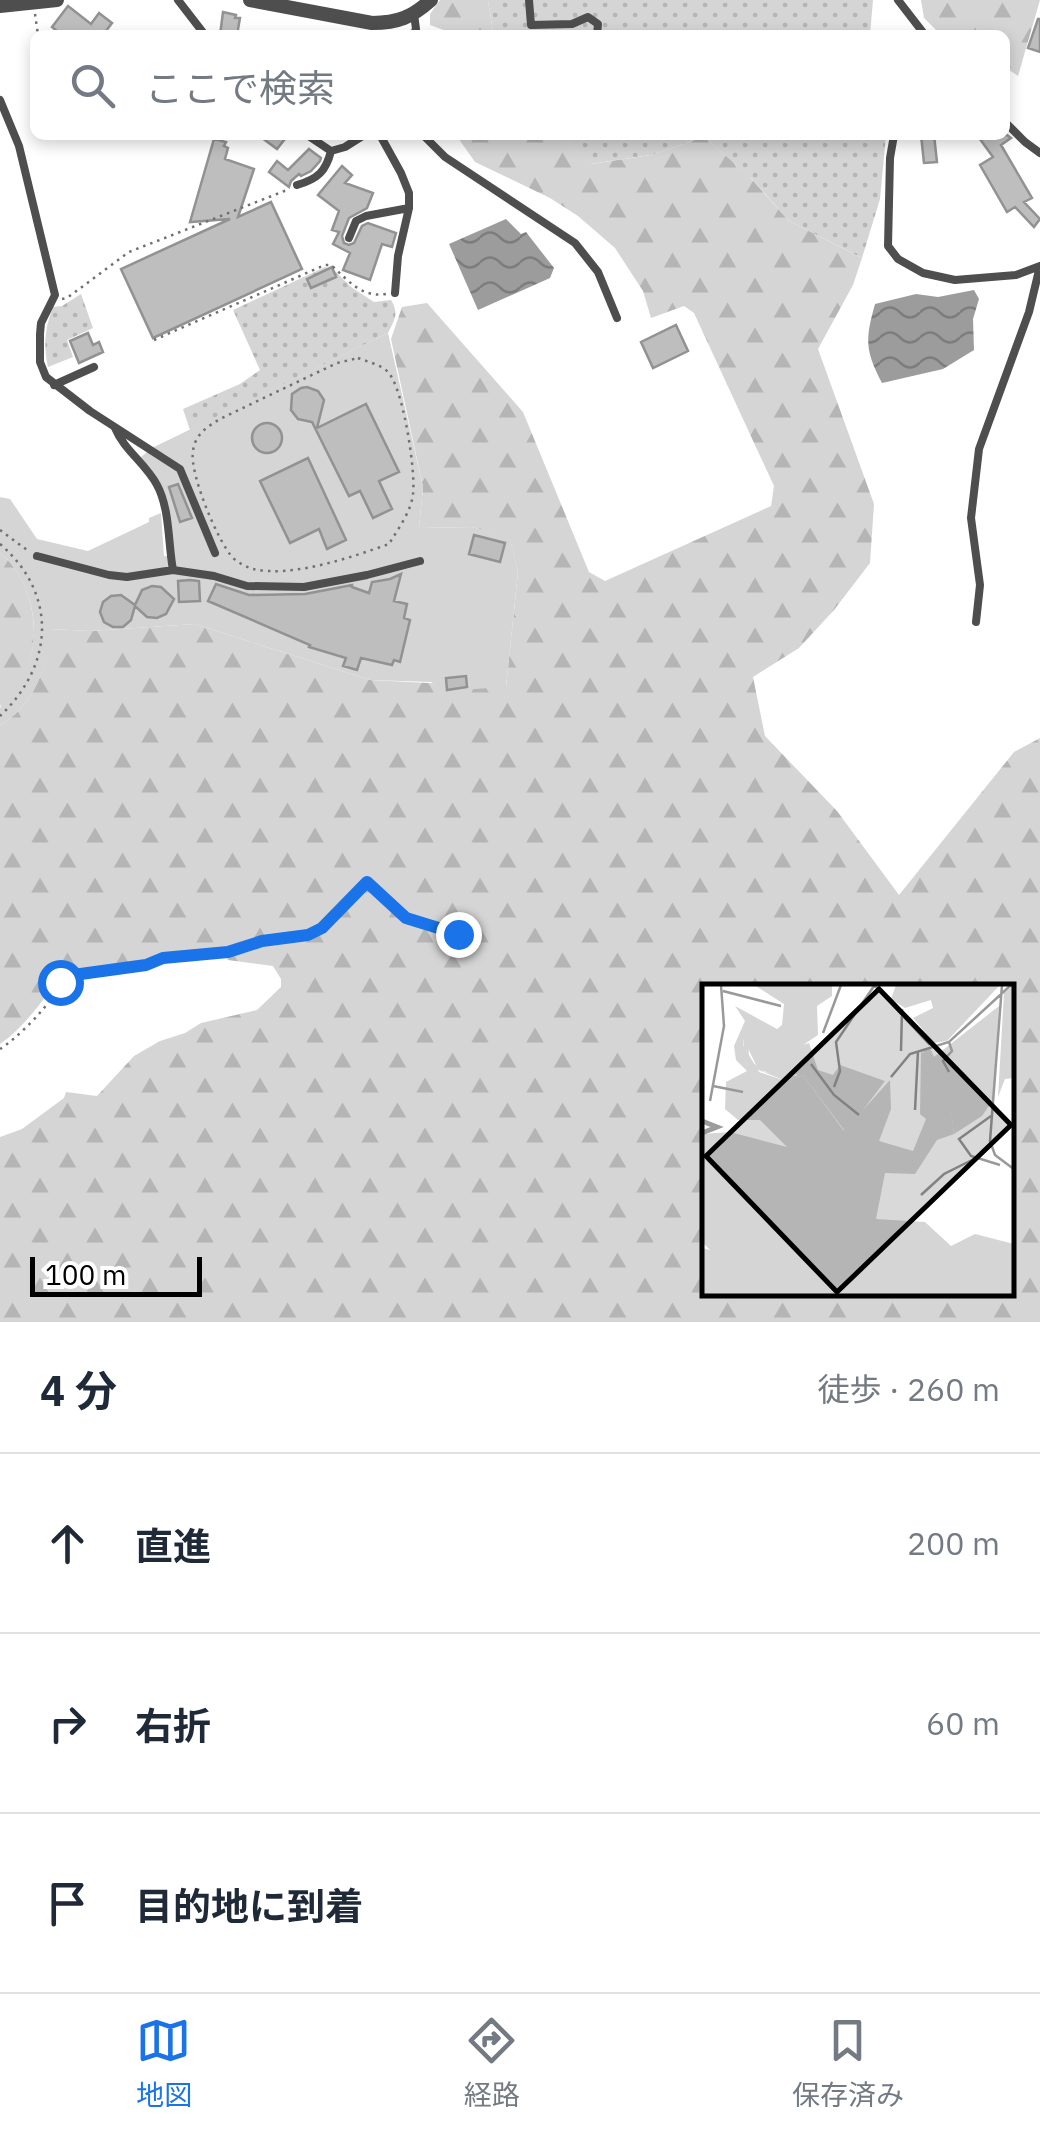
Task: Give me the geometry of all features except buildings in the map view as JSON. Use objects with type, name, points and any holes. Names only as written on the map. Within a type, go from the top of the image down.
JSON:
[{"type":"street","points":[[0,6],[57,0]]},
{"type":"street","points":[[250,0],[372,23],[404,20],[431,0]]},
{"type":"lane","points":[[178,0],[202,30]]},
{"type":"lane","points":[[529,0],[532,26],[572,24],[588,16],[598,24],[597,30]]},
{"type":"lane","points":[[898,0],[921,30]]},
{"type":"lane","points":[[414,14],[416,30]]},
{"type":"lane","points":[[0,100],[19,146],[54,295],[41,323],[40,362],[46,377],[180,469],[215,553]]},
{"type":"lane","points":[[1010,128],[1040,152]]},
{"type":"lane","points":[[314,140],[331,151]]},
{"type":"lane","points":[[331,151],[356,140]]},
{"type":"lane","points":[[383,140],[410,194],[398,256],[396,293]]},
{"type":"lane","points":[[427,140],[445,157],[575,243],[598,272],[617,318]]},
{"type":"lane","points":[[893,140],[888,246],[898,259],[922,273],[954,280],[1016,275],[1040,266]]},
{"type":"lane","points":[[297,185],[310,181],[326,168],[331,151]]},
{"type":"lane","points":[[349,238],[356,221],[366,216],[409,208]]},
{"type":"lane","points":[[976,622],[980,585],[971,518],[979,450],[1028,312],[1040,266]]},
{"type":"lane","points":[[54,385],[94,367]]},
{"type":"lane","points":[[115,428],[119,439],[147,468],[163,495],[174,570]]},
{"type":"lane","points":[[37,556],[109,576],[174,570],[247,586],[304,586],[420,561]]},
{"type":"path","points":[[36,3],[37,30]]},
{"type":"path","points":[[52,302],[66,298],[129,252],[297,185]]},
{"type":"path","points":[[154,340],[325,265],[331,265],[364,292],[376,296],[396,293]]},
{"type":"path","points":[[358,358],[390,373],[399,391],[411,460],[414,492],[410,506],[389,544],[293,570],[256,570],[230,555],[197,487],[193,470],[196,439],[222,418],[337,363],[358,358]]},
{"type":"path","points":[[0,530],[37,556]]},
{"type":"path","points":[[0,544],[13,555],[34,588],[42,645],[24,690],[0,716]]},
{"type":"path","points":[[0,1049],[41,1010],[66,976],[146,965],[163,958],[228,952],[262,941],[308,935],[322,928],[367,882],[406,918],[458,934]]},
{"type":"green space","points":[[440,0],[488,0],[493,30],[444,30],[430,25],[430,14]]},
{"type":"green space","points":[[488,0],[873,0],[870,30],[493,30]]},
{"type":"green space","points":[[921,0],[1040,0],[1018,76],[1010,70],[1010,30],[936,30],[924,18]]},
{"type":"green space","points":[[460,140],[566,140],[591,164],[651,155],[695,140],[707,140],[749,176],[789,221],[862,258],[853,285],[818,349],[874,504],[870,563],[799,648],[753,677],[765,736],[837,811],[899,895],[1014,752],[1040,738],[1040,1322],[0,1322],[0,1137],[22,1129],[64,1098],[66,1092],[97,1096],[134,1056],[201,1023],[257,1010],[281,987],[273,966],[228,960],[220,951],[173,952],[148,962],[63,974],[26,1021],[0,1044],[0,725],[22,707],[37,684],[50,629],[90,631],[195,624],[370,680],[506,687],[518,572],[510,539],[472,527],[419,528],[423,487],[391,339],[402,307],[427,303],[523,412],[589,572],[605,581],[771,506],[774,486],[694,313],[684,306],[651,318],[643,291],[615,248],[550,198],[475,162]]},
{"type":"green space","points":[[566,140],[695,140],[651,155],[590,164]]},
{"type":"green space","points":[[707,140],[886,140],[880,199],[862,258],[789,221],[752,179]]},
{"type":"green space","points":[[325,267],[374,302],[391,300],[395,316],[388,333],[190,430],[183,409],[240,384],[260,370],[233,310]]},
{"type":"green space","points":[[81,294],[93,328],[67,340],[73,357],[48,367],[46,337],[53,307]]},
{"type":"green space","points":[[388,333],[423,487],[419,528],[472,527],[510,538],[518,572],[506,687],[445,691],[431,682],[370,680],[195,624],[90,631],[51,629],[47,657],[37,684],[22,707],[0,725],[1,705],[24,675],[31,656],[34,624],[20,577],[0,553],[0,497],[10,499],[37,539],[88,551],[161,513],[164,556],[173,556],[166,499],[141,457],[152,448]]},
{"type":"green space","points":[[0,553],[27,593],[34,627],[24,675],[0,706]]},
{"type":"water","points":[[506,219],[521,234],[526,232],[554,268],[550,278],[478,310],[449,244]]},
{"type":"water","points":[[974,290],[979,299],[973,319],[974,350],[943,369],[882,383],[868,345],[875,304],[916,294],[938,297]]},
{"type":"route","points":[[60,982],[66,976],[146,965],[163,958],[228,952],[262,941],[299,938],[322,928],[367,882],[406,918],[458,934]]}]
